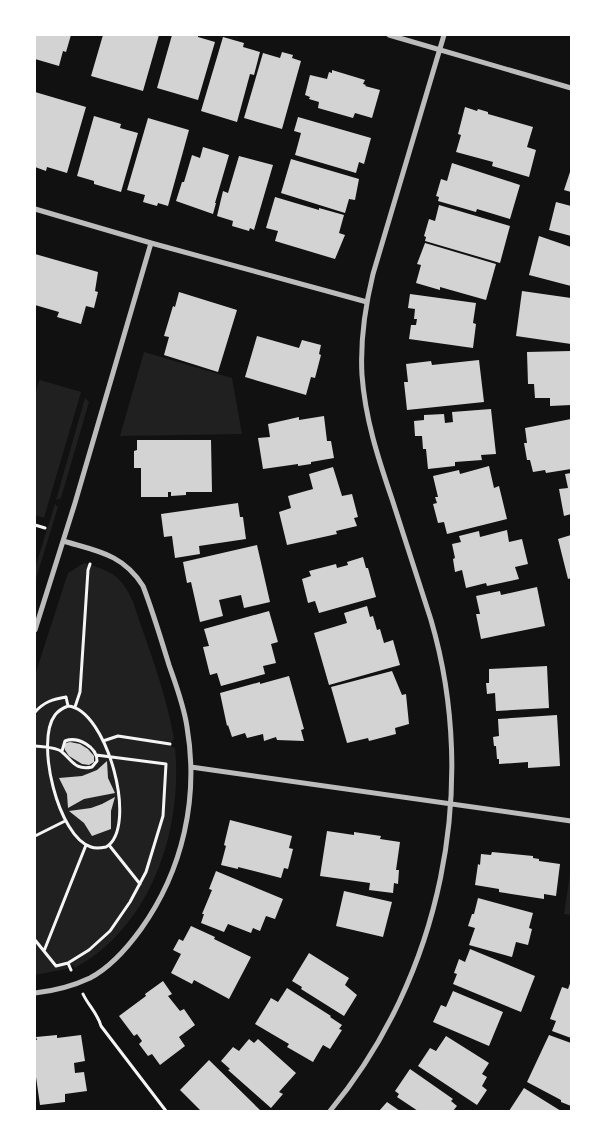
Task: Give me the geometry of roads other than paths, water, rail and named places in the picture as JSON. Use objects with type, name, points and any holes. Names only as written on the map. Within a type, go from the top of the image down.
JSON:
[{"type":"street","points":[[389,35],[571,88]]},
{"type":"street","points":[[330,1111],[377,1045],[411,976],[428,930],[436,900],[446,842],[450,804],[450,724],[440,660],[432,623],[377,453],[366,411],[362,355],[367,302],[444,35]]},
{"type":"street","points":[[35,209],[367,302]]},
{"type":"street","points":[[35,630],[151,243]]},
{"type":"street","points":[[35,993],[61,988],[96,974],[126,948],[145,924],[154,911],[169,881],[188,818],[190,795],[191,767],[184,712],[143,586],[132,570],[115,558],[63,541]]},
{"type":"street","points":[[191,767],[571,821]]}]
